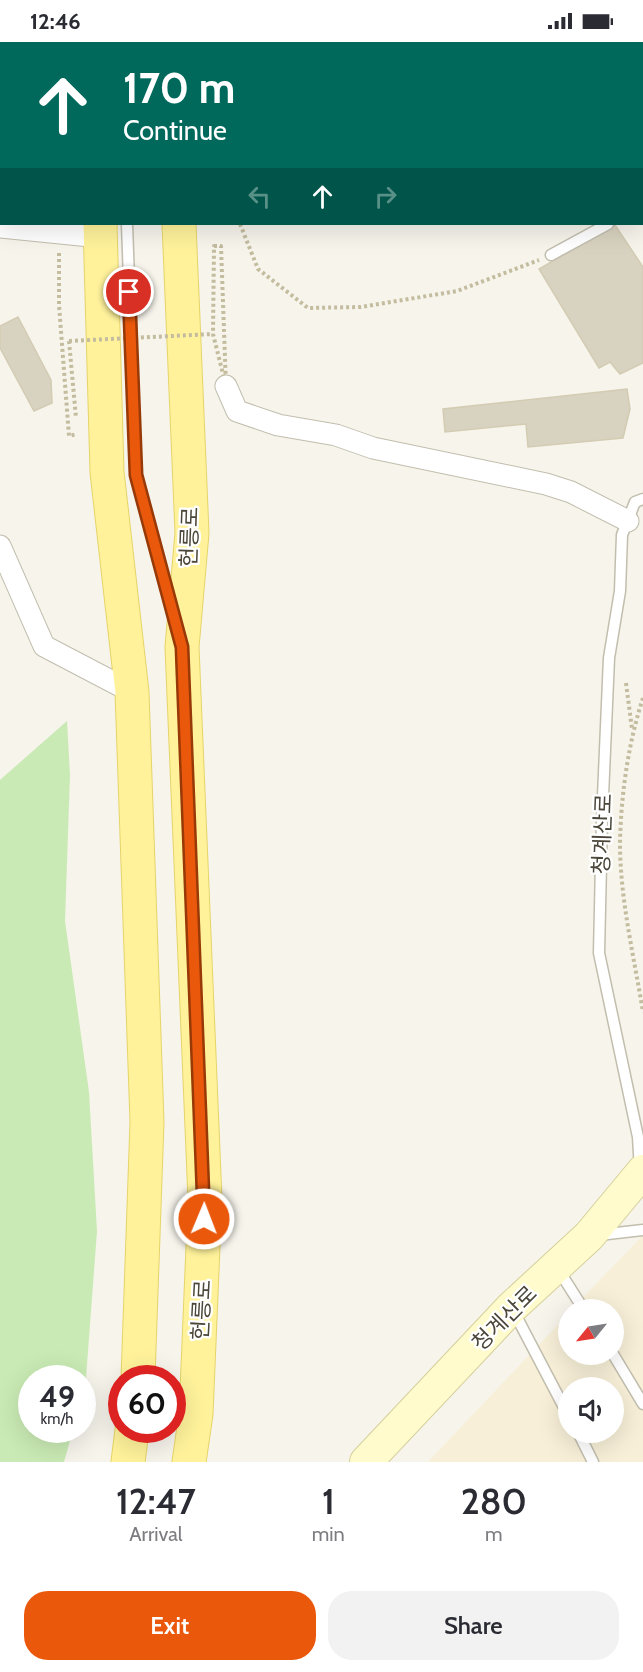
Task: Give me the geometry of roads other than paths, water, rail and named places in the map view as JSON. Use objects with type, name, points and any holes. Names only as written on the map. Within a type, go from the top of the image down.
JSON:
[{"type":"main road","name":"헌릉로","points":[[179,225],[192,533],[182,647],[205,1199],[196,1414],[189,1462]]},
{"type":"main road","points":[[109,228],[107,472],[132,692],[147,1122],[138,1365]]},
{"type":"main road","name":"청계산로","points":[[366,1462],[512,1307],[589,1236],[642,1174]]},
{"type":"main road","points":[[128,1462],[130,1443]]},
{"type":"street","points":[[0,227],[60,232],[109,228]]},
{"type":"street","points":[[226,386],[237,411],[268,422],[546,484],[571,492],[628,521]]},
{"type":"street","points":[[0,546],[44,646],[132,692]]},
{"type":"lane","points":[[551,255],[606,225]]},
{"type":"lane","points":[[109,228],[136,475],[182,647]]},
{"type":"lane","name":"청계산로","points":[[642,1174],[638,1137],[599,953],[609,658],[620,591],[622,535],[635,502],[643,500]]},
{"type":"lane","points":[[589,1236],[643,1230]]},
{"type":"lane","points":[[556,1266],[577,1299]]},
{"type":"lane","points":[[512,1307],[558,1396]]},
{"type":"lane","points":[[620,1365],[643,1404]]},
{"type":"lane","points":[[584,1443],[593,1462]]}]
